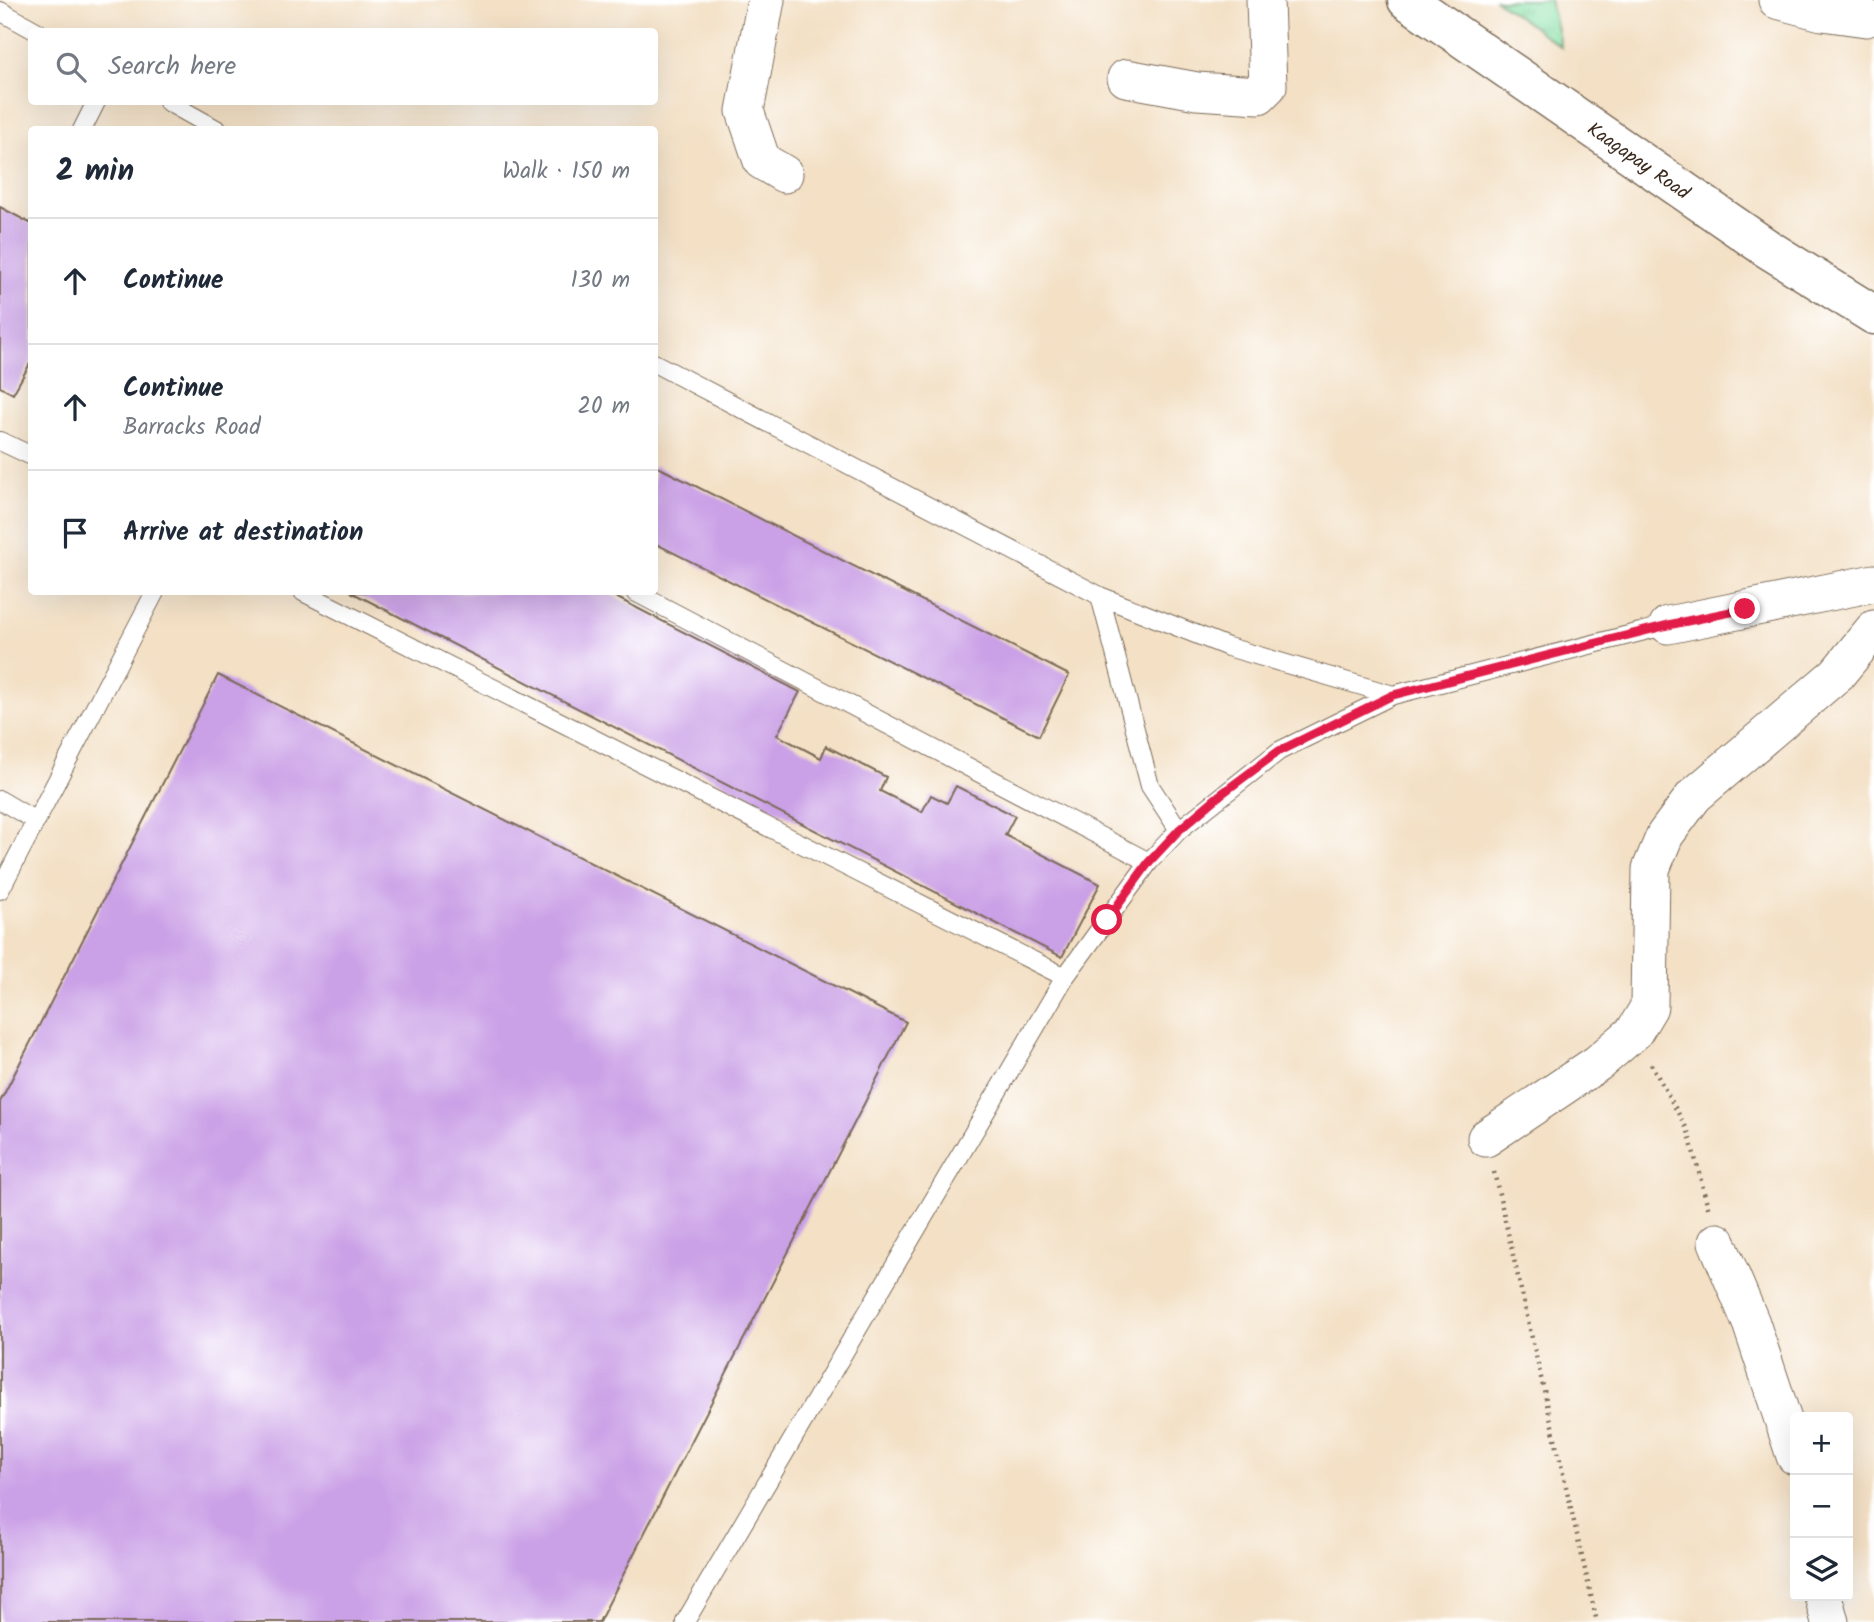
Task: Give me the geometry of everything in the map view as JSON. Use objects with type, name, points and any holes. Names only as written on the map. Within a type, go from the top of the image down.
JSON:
[{"type":"street","points":[[766,0],[745,111],[762,161],[784,174]]},
{"type":"street","points":[[1126,78],[1197,91],[1259,96],[1268,86],[1265,0]]},
{"type":"street","name":"Kaagapay Road","points":[[1407,0],[1768,249],[1874,315]]},
{"type":"street","points":[[1777,0],[1822,12],[1868,19]]},
{"type":"street","points":[[1668,625],[1874,583]]},
{"type":"street","points":[[1486,1138],[1598,1063],[1634,1032],[1649,1007],[1651,869],[1665,835],[1694,796],[1837,674],[1874,629]]},
{"type":"street","points":[[1717,1242],[1751,1323],[1790,1442]]},
{"type":"street","points":[[1824,1601],[1830,1622]]},
{"type":"lane","points":[[0,11],[31,28]]},
{"type":"lane","points":[[84,126],[94,105]]},
{"type":"lane","points":[[172,105],[211,126]]},
{"type":"lane","points":[[658,365],[1100,596],[1228,647],[1393,695]]},
{"type":"lane","points":[[0,441],[28,454]]},
{"type":"lane","points":[[0,890],[34,820],[153,595]]},
{"type":"lane","points":[[309,595],[1065,977]]},
{"type":"lane","points":[[641,595],[1149,862]]},
{"type":"lane","points":[[1100,596],[1150,786],[1179,830]]},
{"type":"lane","points":[[685,1622],[1065,977],[1149,862],[1179,830],[1279,751],[1393,695],[1668,625]]},
{"type":"lane","points":[[0,800],[34,820]]},
{"type":"path","points":[[1634,1032],[1688,1131],[1717,1242]]},
{"type":"path","points":[[1486,1138],[1597,1622]]},
{"type":"green space","points":[[1496,0],[1550,0],[1561,47]]},
{"type":"building","points":[[0,207],[28,222],[28,367],[13,394],[0,387]]},
{"type":"building","points":[[658,467],[1069,675],[1039,736],[658,545]]},
{"type":"building","points":[[357,595],[612,595],[800,692],[777,735],[821,758],[826,746],[886,777],[880,791],[922,812],[931,795],[947,803],[956,786],[1015,816],[1005,835],[1100,884],[1062,957]]},
{"type":"building","points":[[218,675],[906,1022],[599,1622],[0,1622],[0,1102]]},
{"type":"route","points":[[1107,920],[1149,862],[1179,830],[1220,795],[1279,751],[1393,695],[1668,625],[1745,609]]}]
